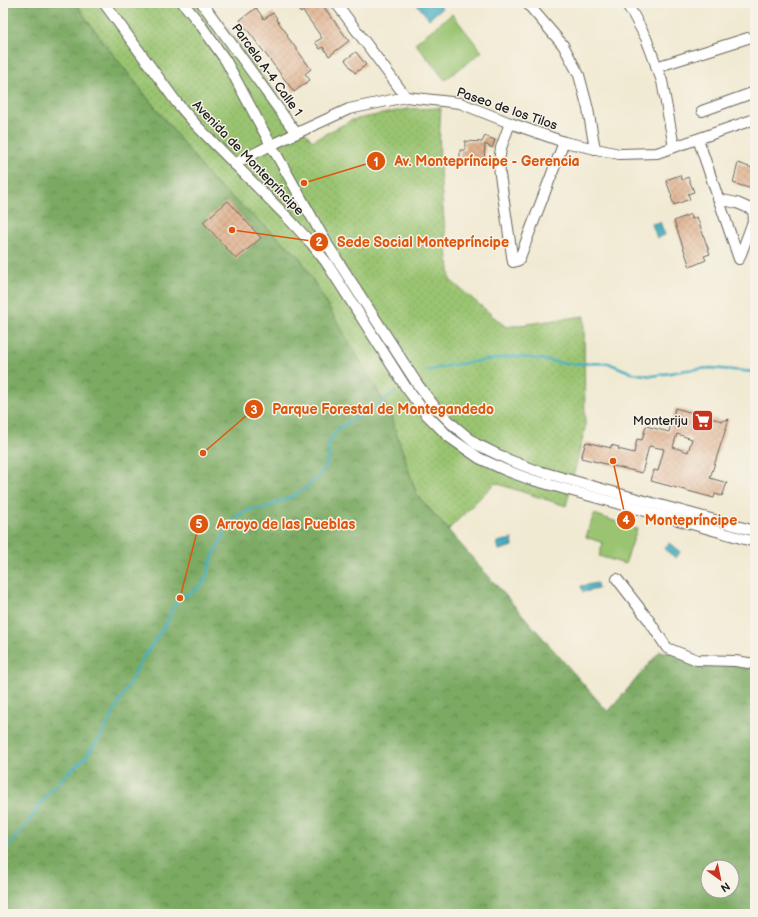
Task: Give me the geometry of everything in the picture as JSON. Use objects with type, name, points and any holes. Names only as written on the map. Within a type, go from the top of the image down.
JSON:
[{"type":"street","name":"Avenida de Montepríncipe","points":[[104,3],[177,103],[197,126],[311,243],[337,280],[405,386],[426,414],[449,437],[479,458],[528,479],[755,541]]},
{"type":"street","name":"Avenida de Montepríncipe","points":[[183,3],[226,61],[327,244],[418,385],[435,407],[452,424],[476,444],[509,460],[535,470],[755,531]]},
{"type":"street","name":"Parcela A-4 Calle 1","points":[[202,3],[296,133]]},
{"type":"street","points":[[336,3],[406,97]]},
{"type":"street","points":[[527,3],[562,45],[579,75],[588,109],[595,149]]},
{"type":"street","points":[[626,3],[646,38],[662,81],[674,147]]},
{"type":"street","points":[[656,66],[748,38]]},
{"type":"street","points":[[702,111],[755,92]]},
{"type":"street","name":"Paseo de los Tilos","points":[[234,164],[348,109],[406,97],[460,103],[564,142],[618,154],[657,153],[755,119]]},
{"type":"street","points":[[510,123],[501,148],[498,162],[513,262],[519,260],[564,142]]},
{"type":"street","points":[[698,139],[718,199],[739,259],[754,219],[754,210],[737,203],[718,199]]},
{"type":"street","points":[[705,528],[710,525],[735,525],[754,538],[755,541]]},
{"type":"street","points":[[617,579],[667,648],[697,660],[735,661],[755,664]]},
{"type":"green space","points":[[3,3],[75,3],[101,39],[214,182],[299,256],[389,411],[417,495],[608,712],[660,651],[755,668],[755,914],[3,914]]},
{"type":"green space","points":[[75,3],[208,3],[312,141],[352,120],[407,109],[441,108],[440,172],[450,280],[506,327],[584,316],[585,428],[566,506],[495,483],[448,530],[417,495],[389,411],[299,256],[214,182],[101,39]]},
{"type":"green space","points":[[452,14],[482,52],[445,80],[415,43]]},
{"type":"green space","points":[[594,514],[637,529],[625,564],[599,556],[603,543],[586,537]]},
{"type":"water","points":[[416,3],[438,3],[442,8],[429,19]]},
{"type":"water","points":[[660,222],[665,235],[657,238],[652,224]]},
{"type":"water","points":[[512,539],[513,546],[499,550],[497,542]]},
{"type":"water","points":[[669,543],[680,552],[676,558],[664,549]]},
{"type":"water","points":[[597,583],[598,589],[583,592],[581,586]]},
{"type":"building","points":[[302,3],[321,3],[349,41],[329,56],[323,47],[320,49],[315,42],[322,38],[303,11],[301,13],[296,7]]},
{"type":"building","points":[[256,8],[264,19],[273,13],[288,35],[287,36],[311,69],[305,74],[310,80],[294,92],[240,20]]},
{"type":"building","points":[[356,52],[366,65],[355,73],[345,60]]},
{"type":"building","points":[[485,136],[495,140],[492,148],[485,144],[484,162],[460,161],[460,150],[465,150],[465,141],[482,142]]},
{"type":"building","points":[[738,163],[755,169],[755,190],[733,183]]},
{"type":"building","points":[[680,175],[682,180],[688,177],[694,192],[688,194],[690,199],[674,205],[666,180]]},
{"type":"building","points":[[228,201],[261,238],[236,259],[203,222]]},
{"type":"building","points":[[691,214],[692,219],[697,217],[710,254],[704,256],[706,260],[690,267],[674,221]]},
{"type":"building","points":[[675,408],[722,421],[729,419],[710,478],[727,483],[722,496],[715,494],[714,498],[651,481],[654,470],[658,471],[664,449],[649,446],[642,473],[581,458],[586,442],[611,448],[611,445],[619,447],[618,449],[634,453],[637,439],[642,440],[646,426],[669,432]],"holes":[[[677,434],[692,439],[688,452],[673,447]]]},
{"type":"waterway","points":[[426,371],[452,365],[515,356],[565,364],[608,363],[632,373],[652,376],[687,370],[711,368],[755,372]]},
{"type":"waterway","points":[[3,852],[23,829],[49,792],[85,758],[101,736],[143,658],[168,621],[172,609],[180,598],[193,592],[204,583],[213,556],[229,525],[238,515],[252,509],[265,508],[293,496],[310,485],[324,469],[329,456],[328,443],[338,429],[379,405],[395,392]]},
{"type":"place","name":"Av. Montepríncipe - Gerencia","points":[[304,183]]},
{"type":"place","name":"Sede Social Montepríncipe","points":[[232,230]]},
{"type":"place","name":"Monteriju","points":[[703,421]]},
{"type":"place","name":"Parque Forestal de Montegandedo","points":[[203,453]]},
{"type":"place","name":"Montepríncipe","points":[[613,461]]},
{"type":"place","name":"Arroyo de las Pueblas","points":[[180,598]]}]
